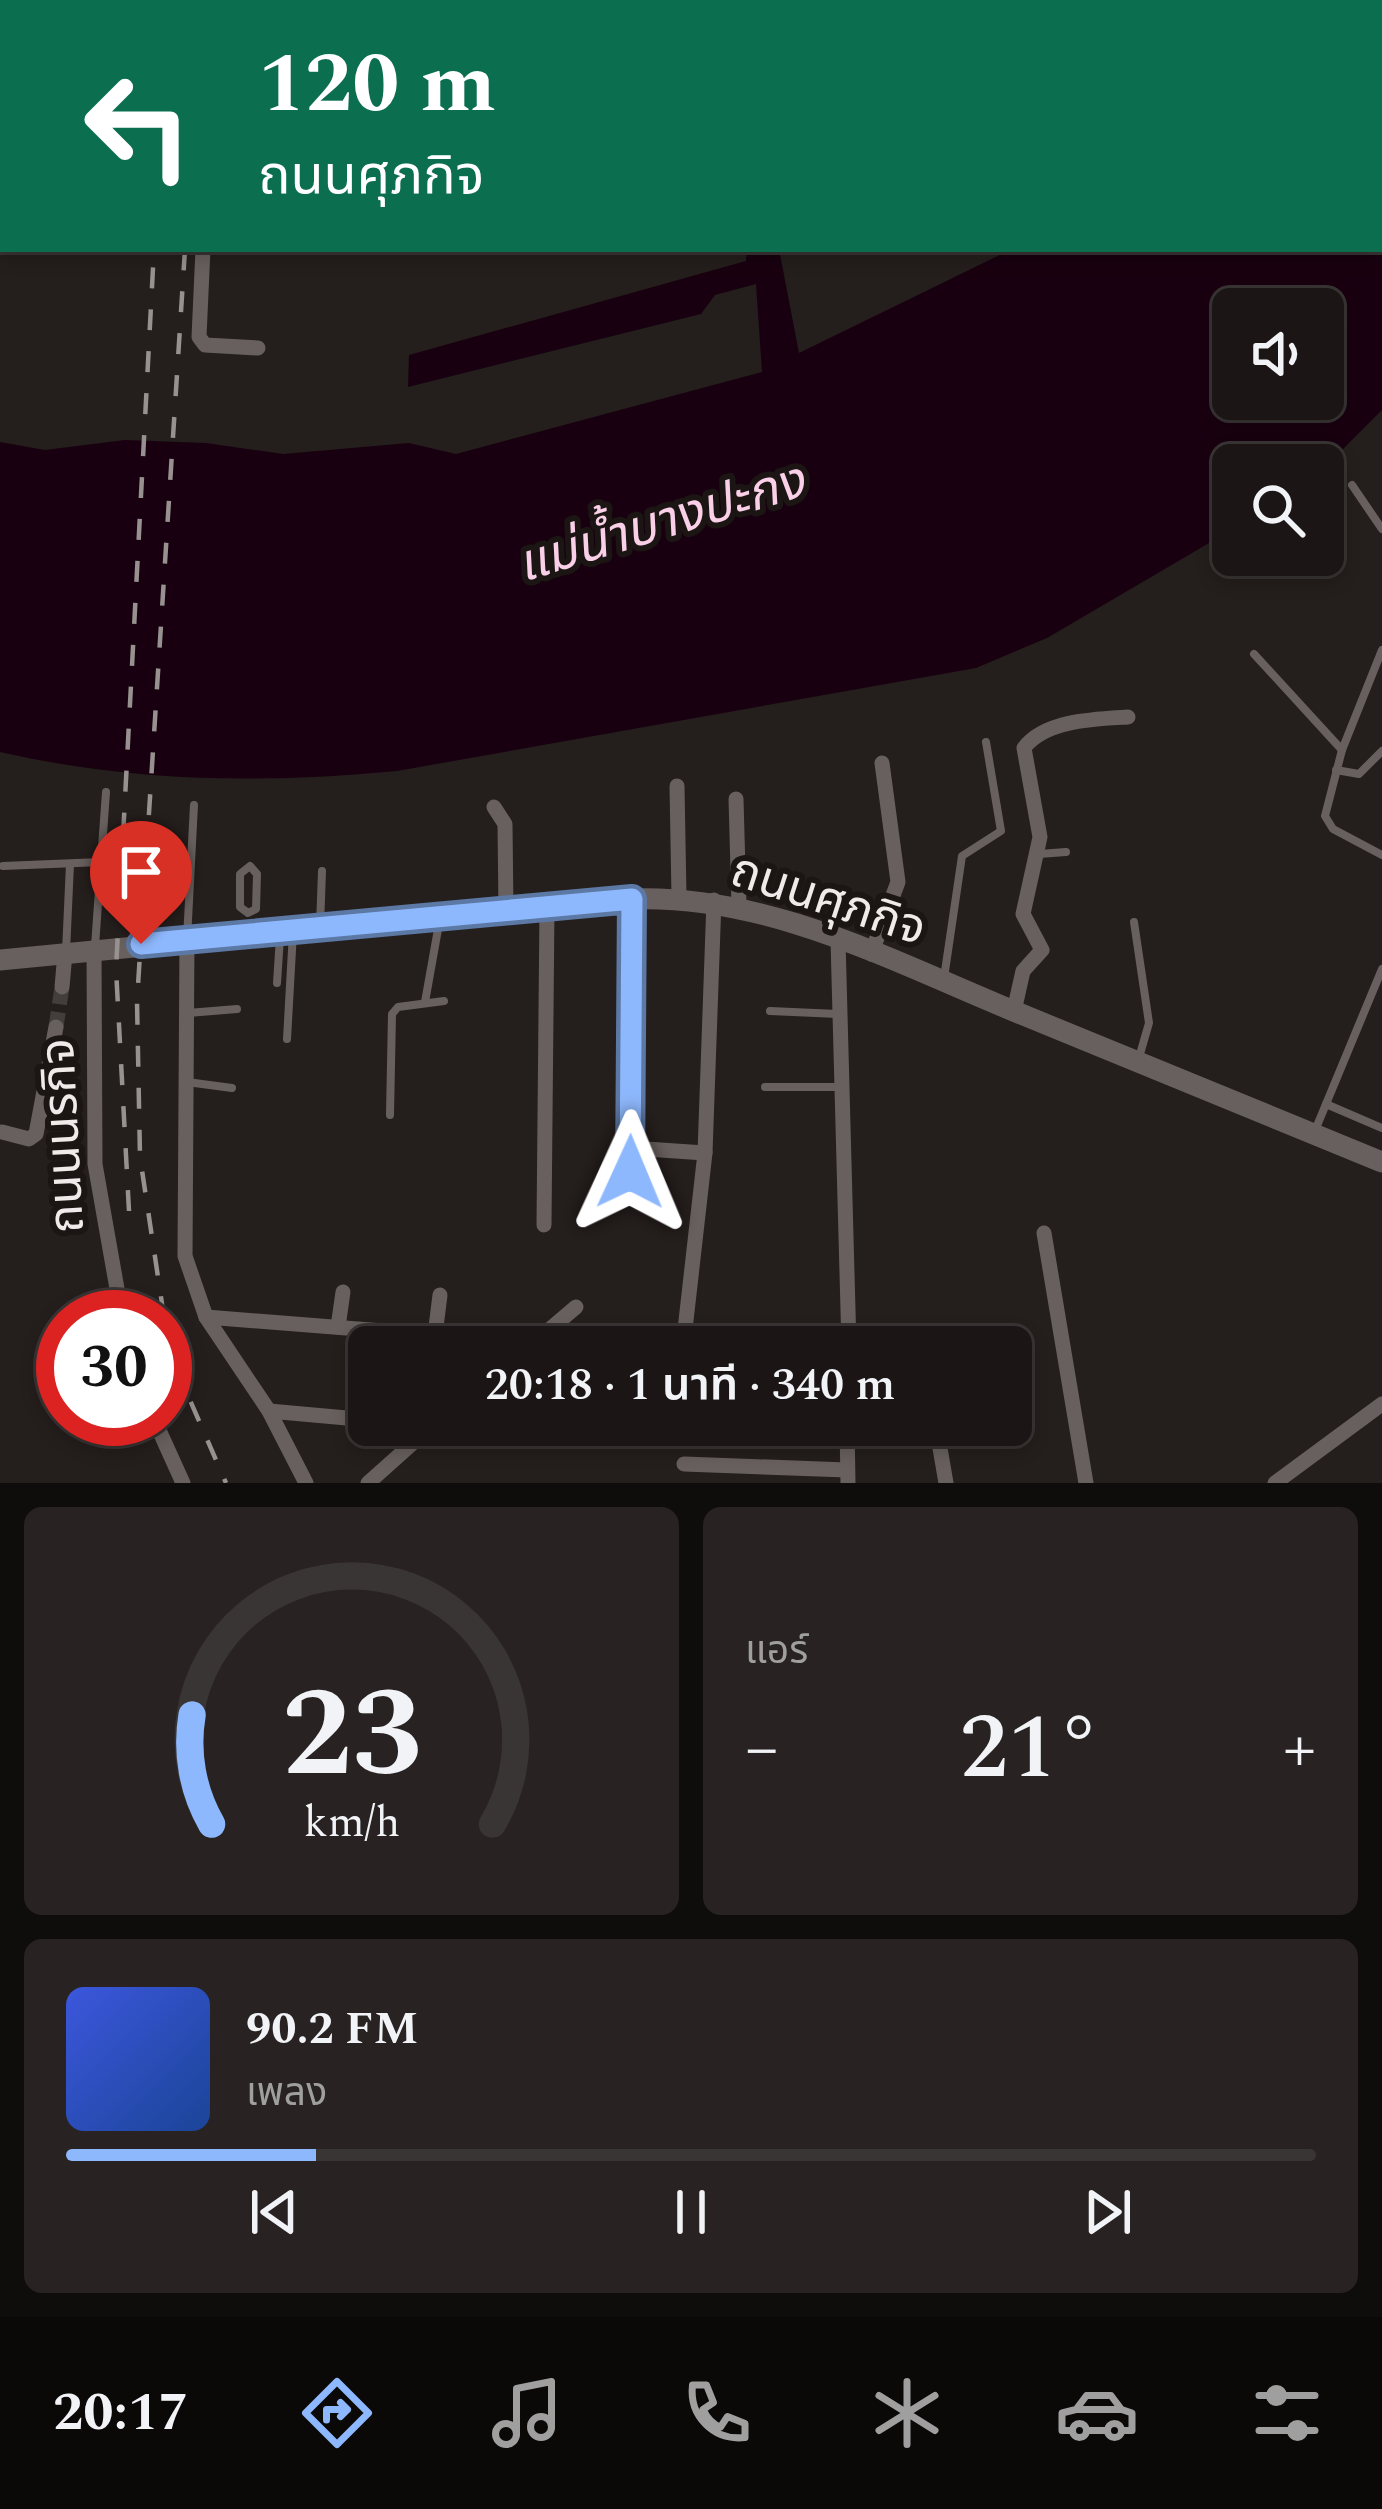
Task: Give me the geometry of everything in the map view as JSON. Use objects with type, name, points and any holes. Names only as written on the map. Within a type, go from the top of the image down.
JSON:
[{"type":"main road","name":"ถนนศุภกิจ","points":[[0,960],[187,939],[247,924],[287,930],[320,927],[437,933],[506,911],[632,899],[714,900],[739,904],[943,981],[1382,1162]]},
{"type":"street","points":[[203,252],[199,337],[205,345],[258,348]]},
{"type":"street","points":[[1014,1011],[1023,971],[1041,955],[1023,914],[1039,854],[1024,748],[1031,739],[1058,727],[1128,717]]},
{"type":"street","points":[[871,954],[898,882],[882,764]]},
{"type":"street","points":[[677,786],[679,897]]},
{"type":"street","points":[[736,799],[739,904]]},
{"type":"street","points":[[494,807],[505,824],[506,911]]},
{"type":"street","points":[[631,1199],[632,899]]},
{"type":"street","points":[[685,1326],[706,1153],[714,900]]},
{"type":"street","points":[[544,1225],[548,907]]},
{"type":"street","points":[[187,939],[183,1238],[190,1278],[206,1317],[269,1411],[306,1483]]},
{"type":"street","points":[[838,940],[848,1326]]},
{"type":"street","name":"ถนนนรกิจ","points":[[94,950],[95,1164],[117,1290]]},
{"type":"street","points":[[62,987],[65,952]]},
{"type":"street","points":[[2,1132],[29,1139],[36,1134],[56,1027]]},
{"type":"street","points":[[631,1148],[706,1153]]},
{"type":"street","points":[[1044,1233],[1086,1483]]},
{"type":"street","points":[[338,1327],[343,1292]]},
{"type":"street","points":[[436,1326],[440,1295]]},
{"type":"street","points":[[553,1326],[576,1306]]},
{"type":"street","points":[[206,1317],[348,1328]]},
{"type":"street","points":[[1276,1483],[1382,1404]]},
{"type":"street","points":[[269,1411],[348,1418]]},
{"type":"street","points":[[166,1446],[183,1483]]},
{"type":"street","points":[[368,1483],[408,1446]]},
{"type":"street","points":[[684,1464],[848,1476],[847,1446]]},
{"type":"street","points":[[940,1446],[946,1483]]},
{"type":"lane","points":[[1352,485],[1382,529]]},
{"type":"lane","points":[[1382,650],[1342,750],[1325,816],[1333,829],[1382,855]]},
{"type":"lane","points":[[1254,654],[1342,750]]},
{"type":"lane","points":[[943,981],[962,856],[1001,831],[986,742]]},
{"type":"lane","points":[[1336,770],[1359,774],[1382,751]]},
{"type":"lane","points":[[94,950],[106,792]]},
{"type":"lane","points":[[187,939],[194,805]]},
{"type":"lane","points":[[1039,854],[1066,852]]},
{"type":"lane","points":[[3,866],[101,862]]},
{"type":"lane","points":[[65,952],[70,863]]},
{"type":"lane","points":[[250,866],[257,874],[256,909],[247,924],[240,907],[240,874],[250,866]]},
{"type":"lane","points":[[320,927],[322,872]]},
{"type":"lane","points":[[1134,922],[1149,1023],[1137,1063]]},
{"type":"lane","points":[[277,983],[287,930]]},
{"type":"lane","points":[[287,930],[287,1039]]},
{"type":"lane","points":[[425,1002],[437,933]]},
{"type":"lane","points":[[1314,1134],[1382,969]]},
{"type":"lane","points":[[390,1115],[392,1014],[398,1007],[444,1000]]},
{"type":"lane","points":[[186,1013],[237,1009]]},
{"type":"lane","points":[[770,1012],[840,1014]]},
{"type":"lane","points":[[185,1082],[232,1088]]},
{"type":"lane","points":[[765,1087],[842,1087]]},
{"type":"lane","points":[[1326,1104],[1382,1128]]},
{"type":"water","name":"แม่น้ำบางปะกง","points":[[747,252],[780,252],[799,353],[1006,252],[1382,252],[1382,410],[1344,448],[1344,444],[1212,444],[1212,541],[1047,638],[976,668],[397,771],[197,778],[98,769],[0,752],[0,442],[45,450],[125,440],[206,443],[283,454],[409,443],[456,454],[762,372],[756,284],[715,295],[701,314],[408,387],[409,355],[746,261]]},
{"type":"tunnel","points":[[56,1027],[62,987]]},
{"type":"railway","points":[[129,1211],[116,969],[154,252]]},
{"type":"railway","points":[[160,1290],[140,1157],[137,1001],[185,252]]},
{"type":"railway","points":[[192,1405],[226,1483]]},
{"type":"route","points":[[141,944],[632,899],[630,1172]]}]
